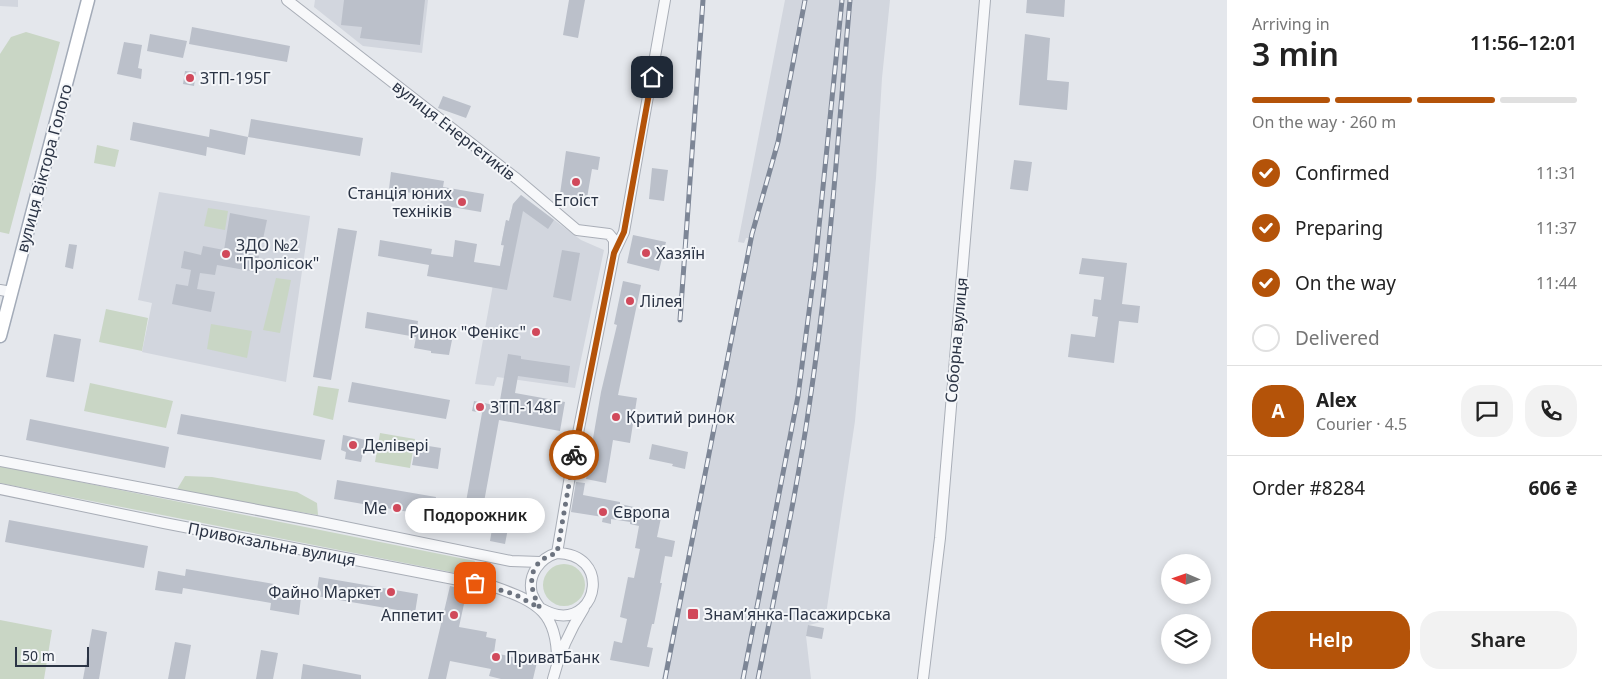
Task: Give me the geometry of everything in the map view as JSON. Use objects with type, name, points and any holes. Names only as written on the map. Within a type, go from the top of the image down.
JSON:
[{"type":"main road","name":"вулиця Віктора Голого","points":[[0,336],[6,291],[88,0]]},
{"type":"street","name":"вулиця Енергетиків","points":[[287,0],[517,179],[576,230],[609,234],[614,240],[614,253]]},
{"type":"street","points":[[557,553],[573,458],[614,253],[624,232],[665,0]]},
{"type":"street","name":"Соборна вулиця","points":[[923,679],[940,538],[985,0]]},
{"type":"street","name":"Привокзальна вулиця","points":[[0,461],[321,522],[511,561],[540,562]]},
{"type":"street","name":"Привокзальна вулиця","points":[[0,489],[164,523],[475,583],[514,594],[540,608]]},
{"type":"street","points":[[553,679],[557,663],[574,623],[591,596],[594,585],[592,574],[578,557],[557,553],[540,562],[533,574],[531,588],[540,608],[555,632],[558,645],[557,663]]},
{"type":"street","points":[[540,608],[560,616],[569,615],[586,605]]},
{"type":"shaded area","points":[[0,0],[18,0],[18,7],[0,6]]},
{"type":"shaded area","points":[[315,0],[428,0],[422,53],[363,46],[314,7]]},
{"type":"shaded area","points":[[785,0],[890,0],[882,78],[876,178],[855,421],[825,621],[809,625],[806,636],[811,679],[662,679],[750,238],[746,238],[744,243],[738,242]]},
{"type":"shaded area","name":"ЗДО №2 \"Пролісок\"","points":[[159,192],[310,216],[286,382],[142,352],[152,303],[138,300]]},
{"type":"shaded area","name":"Ринок \"Фенікс\"","points":[[521,195],[581,240],[604,250],[575,388],[497,377],[494,386],[475,384],[494,279],[497,279],[504,246],[501,245],[506,220],[509,221],[513,204]]},
{"type":"green space","points":[[26,32],[60,42],[9,234],[0,232],[0,54],[11,37]]},
{"type":"green space","points":[[97,145],[119,150],[115,167],[94,163]]},
{"type":"green space","points":[[208,208],[228,211],[225,230],[204,226]]},
{"type":"green space","points":[[276,278],[291,280],[280,333],[263,330]]},
{"type":"green space","points":[[106,309],[148,318],[142,351],[99,342]]},
{"type":"green space","points":[[211,324],[252,331],[247,358],[207,349]]},
{"type":"green space","points":[[90,383],[173,401],[166,428],[84,411]]},
{"type":"green space","points":[[318,386],[339,389],[333,420],[313,415]]},
{"type":"green space","points":[[380,433],[415,439],[410,468],[375,462]]},
{"type":"green space","points":[[0,466],[475,561],[471,576],[0,483]]},
{"type":"green space","points":[[185,476],[212,477],[297,492],[317,503],[318,515],[176,491]]},
{"type":"green space","points":[[564,564],[579,570],[585,585],[579,600],[564,606],[549,600],[543,585],[549,570]]},
{"type":"green space","points":[[0,620],[52,630],[44,679],[0,679]]},
{"type":"building","points":[[344,0],[425,0],[420,45],[360,38],[362,27],[341,25]]},
{"type":"building","points":[[569,0],[585,0],[578,38],[563,35]]},
{"type":"building","points":[[1027,0],[1065,0],[1064,17],[1026,13]]},
{"type":"building","points":[[192,27],[290,46],[287,62],[189,44]]},
{"type":"building","points":[[150,34],[187,41],[183,58],[147,51]]},
{"type":"building","points":[[1025,34],[1050,38],[1047,80],[1069,82],[1067,110],[1019,105]]},
{"type":"building","points":[[124,42],[142,45],[138,68],[142,69],[141,79],[117,74]]},
{"type":"building","name":"ЗТП-195Г","points":[[185,71],[196,72],[194,86],[183,84]]},
{"type":"building","points":[[443,96],[471,106],[466,118],[438,108]]},
{"type":"building","points":[[251,119],[363,138],[360,156],[248,137]]},
{"type":"building","points":[[133,122],[209,137],[210,129],[248,137],[245,155],[207,147],[206,156],[130,140]]},
{"type":"building","name":"Егоїст","points":[[566,151],[600,157],[598,170],[592,169],[587,198],[560,194]]},
{"type":"building","points":[[1014,160],[1032,162],[1028,191],[1010,189]]},
{"type":"building","points":[[652,168],[668,170],[664,201],[649,199]]},
{"type":"building","points":[[391,172],[444,181],[443,187],[484,194],[481,212],[440,205],[441,198],[389,189]]},
{"type":"building","points":[[521,195],[554,220],[548,229],[523,211],[507,290],[427,276],[429,265],[378,256],[380,240],[432,249],[431,254],[453,257],[455,240],[477,244],[474,262],[500,266],[504,245],[501,245],[506,220],[509,221],[513,204]]},
{"type":"building","points":[[230,213],[267,220],[263,239],[247,236],[244,253],[259,256],[256,272],[217,265],[215,275],[200,273],[197,289],[215,292],[211,312],[172,304],[176,284],[188,286],[191,270],[181,268],[184,251],[201,255],[203,246],[224,250]]},
{"type":"building","points":[[338,228],[357,231],[331,380],[313,377]]},
{"type":"building","name":"Хазяїн","points":[[633,235],[666,242],[659,271],[627,263]]},
{"type":"building","points":[[69,244],[77,245],[73,269],[65,267]]},
{"type":"building","points":[[562,250],[580,253],[571,301],[553,297]]},
{"type":"building","points":[[1082,258],[1127,263],[1122,304],[1140,306],[1138,323],[1119,321],[1114,363],[1068,357],[1071,334],[1095,337],[1098,317],[1092,316],[1094,299],[1101,300],[1104,277],[1079,274]]},
{"type":"building","points":[[623,281],[641,285],[618,395],[637,398],[630,443],[613,440],[606,483],[586,479],[601,392],[617,325],[614,324]]},
{"type":"building","points":[[367,312],[418,321],[417,329],[453,335],[449,355],[431,353],[431,351],[414,348],[416,337],[365,328]]},
{"type":"building","points":[[54,334],[81,339],[74,382],[46,377]]},
{"type":"building","points":[[508,354],[521,356],[521,359],[570,366],[568,383],[518,376],[515,393],[565,402],[560,431],[499,420],[482,513],[510,518],[505,544],[490,541],[492,529],[462,524],[482,413],[472,411],[474,401],[499,406]]},
{"type":"building","points":[[352,382],[450,400],[446,419],[348,402]]},
{"type":"building","points":[[181,414],[325,440],[321,460],[177,434]]},
{"type":"building","points":[[30,419],[169,447],[165,468],[26,440]]},
{"type":"building","name":"Делівері","points":[[343,435],[366,440],[361,462],[345,459],[346,452],[341,450]]},
{"type":"building","points":[[416,444],[441,448],[438,469],[412,465]]},
{"type":"building","points":[[652,444],[688,452],[685,469],[672,466],[673,464],[649,459]]},
{"type":"building","points":[[337,480],[436,497],[432,516],[334,499]]},
{"type":"building","points":[[576,482],[585,483],[583,495],[662,513],[657,537],[675,541],[672,557],[665,556],[654,624],[652,624],[647,647],[653,648],[649,667],[610,660],[614,641],[622,643],[627,619],[620,617],[628,577],[634,578],[640,549],[635,548],[639,526],[630,524],[630,522],[611,519],[611,524],[602,522],[603,517],[571,512]]},
{"type":"building","points":[[9,520],[148,546],[144,568],[5,542]]},
{"type":"building","points":[[186,569],[274,584],[273,593],[301,597],[299,615],[270,610],[271,603],[183,588],[182,594],[155,590],[158,571],[185,576]]},
{"type":"building","points":[[319,577],[418,594],[415,613],[316,596]]},
{"type":"building","points":[[450,586],[467,590],[459,627],[487,632],[486,637],[496,639],[494,653],[537,662],[533,679],[501,679],[489,676],[491,669],[450,661],[446,679],[428,679]]},
{"type":"building","points":[[808,625],[824,628],[822,639],[806,636]]},
{"type":"building","points":[[92,629],[107,632],[99,679],[83,679]]},
{"type":"building","points":[[175,642],[191,645],[185,679],[168,679]]},
{"type":"building","points":[[261,650],[278,653],[273,679],[256,679]]},
{"type":"building","points":[[303,664],[361,675],[361,679],[301,679]]},
{"type":"railway","points":[[680,320],[703,0]]},
{"type":"railway","points":[[665,679],[752,234],[778,142],[805,0]]},
{"type":"railway","points":[[743,679],[798,396],[815,266],[842,0]]},
{"type":"railway","points":[[758,679],[799,470],[817,350],[828,250],[850,0]]},
{"type":"way so far","points":[[475,583],[514,594],[540,608],[531,588],[533,574],[540,562],[557,553],[574,455]]},
{"type":"place","name":"ЗТП-195Г","points":[[190,78]]},
{"type":"place","name":"Егоїст","points":[[576,182]]},
{"type":"place","name":"Станція юних техніків","points":[[462,202]]},
{"type":"place","name":"Хазяїн","points":[[646,253]]},
{"type":"place","name":"ЗДО №2 \"Пролісок\"","points":[[226,254]]},
{"type":"place","name":"Лілея","points":[[630,301]]},
{"type":"place","name":"Ринок \"Фенікс\"","points":[[536,332]]},
{"type":"place","name":"ЗТП-148Г","points":[[480,407]]},
{"type":"place","name":"Критий ринок","points":[[616,417]]},
{"type":"place","name":"Делівері","points":[[353,445]]},
{"type":"place","name":"Me","points":[[397,508]]},
{"type":"place","name":"Європа","points":[[603,512]]},
{"type":"place","name":"Подорожник","points":[[475,583]]},
{"type":"place","name":"Файно Маркет","points":[[391,592]]},
{"type":"place","name":"Знам’янка-Пасажирська","points":[[693,614]]},
{"type":"place","name":"Аппетит","points":[[454,615]]},
{"type":"place","name":"ПриватБанк","points":[[496,657]]},
{"type":"route","points":[[574,455],[614,253],[624,232],[652,77]]}]
